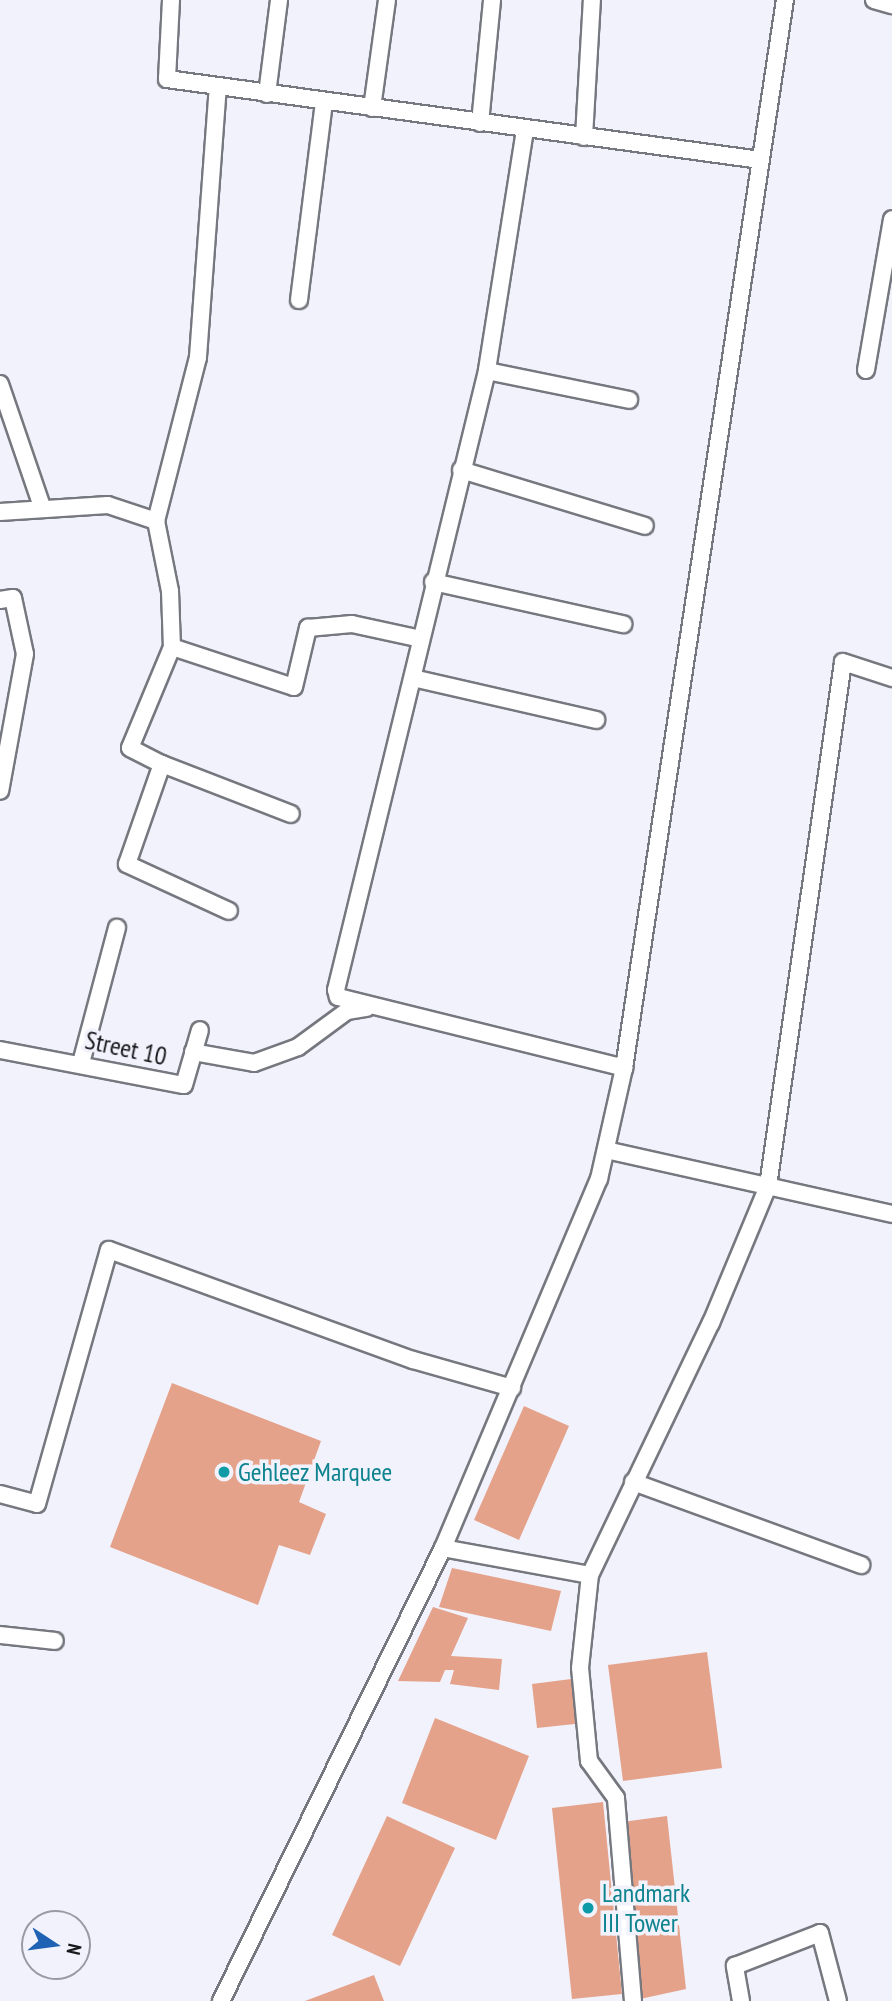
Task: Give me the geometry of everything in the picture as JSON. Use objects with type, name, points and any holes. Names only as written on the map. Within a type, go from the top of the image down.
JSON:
[{"type":"street","points":[[171,0],[167,79],[525,130],[761,160]]},
{"type":"street","points":[[267,94],[279,0]]},
{"type":"street","points":[[372,108],[387,0]]},
{"type":"street","points":[[480,123],[492,0]]},
{"type":"street","points":[[584,137],[592,0]]},
{"type":"street","points":[[221,2001],[443,1548],[512,1388],[606,1150],[624,1068],[785,0]]},
{"type":"street","points":[[874,0],[892,5]]},
{"type":"street","points":[[219,87],[198,357],[156,521],[170,591],[172,647],[130,748],[162,764],[291,814]]},
{"type":"street","points":[[299,300],[324,102]]},
{"type":"street","points":[[525,130],[487,371],[417,638],[413,678],[336,990],[338,998],[624,1068]]},
{"type":"street","points":[[866,370],[884,320],[892,219]]},
{"type":"street","points":[[487,371],[629,400]]},
{"type":"street","points":[[0,384],[42,507]]},
{"type":"street","points":[[461,470],[645,526]]},
{"type":"street","points":[[0,512],[42,507],[108,505],[156,521]]},
{"type":"street","points":[[433,582],[623,624]]},
{"type":"street","points":[[0,600],[13,598],[25,654],[0,791]]},
{"type":"street","points":[[172,647],[294,687],[308,628],[352,624],[417,638]]},
{"type":"street","points":[[633,2001],[616,1798],[589,1761],[580,1668],[590,1574],[712,1323],[768,1186],[843,662],[892,678]]},
{"type":"street","points":[[413,678],[596,720]]},
{"type":"street","points":[[0,699],[17,703]]},
{"type":"street","points":[[162,764],[127,864],[229,911]]},
{"type":"street","points":[[81,1063],[117,928]]},
{"type":"street","points":[[193,1052],[254,1063],[298,1047],[346,1011],[376,1006]]},
{"type":"street","name":"Street 10","points":[[0,1050],[81,1063],[184,1085],[200,1030]]},
{"type":"street","points":[[606,1150],[892,1214]]},
{"type":"street","points":[[0,1494],[37,1504],[109,1250],[413,1360],[512,1388]]},
{"type":"street","points":[[633,1482],[861,1565]]},
{"type":"street","points":[[443,1548],[590,1574]]},
{"type":"street","points":[[0,1635],[55,1641]]},
{"type":"street","points":[[741,2001],[735,1966],[820,1933],[838,2001]]},
{"type":"building","name":"Gehleez Marquee","points":[[172,1383],[321,1441],[299,1502],[326,1514],[310,1555],[279,1545],[258,1605],[110,1547]]},
{"type":"building","points":[[524,1406],[569,1426],[519,1540],[474,1520]]},
{"type":"building","points":[[452,1568],[561,1591],[551,1631],[439,1607]]},
{"type":"building","points":[[433,1607],[468,1618],[451,1656],[502,1659],[499,1690],[450,1684],[454,1670],[445,1670],[440,1682],[398,1681]]},
{"type":"building","points":[[707,1652],[722,1768],[623,1781],[608,1665]]},
{"type":"building","points":[[579,1678],[584,1723],[537,1728],[532,1684]]},
{"type":"building","points":[[435,1718],[529,1756],[496,1840],[402,1803]]},
{"type":"building","name":"Landmark III Tower","points":[[603,1802],[622,1994],[572,1999],[552,1808]]},
{"type":"building","points":[[387,1816],[455,1848],[400,1966],[332,1935]]},
{"type":"building","points":[[667,1816],[686,1989],[640,1999],[622,1822]]},
{"type":"building","points":[[374,1975],[384,2001],[305,2001]]},
{"type":"place","name":"Gehleez Marquee","points":[[224,1472]]},
{"type":"place","name":"Landmark III Tower","points":[[588,1908]]}]
